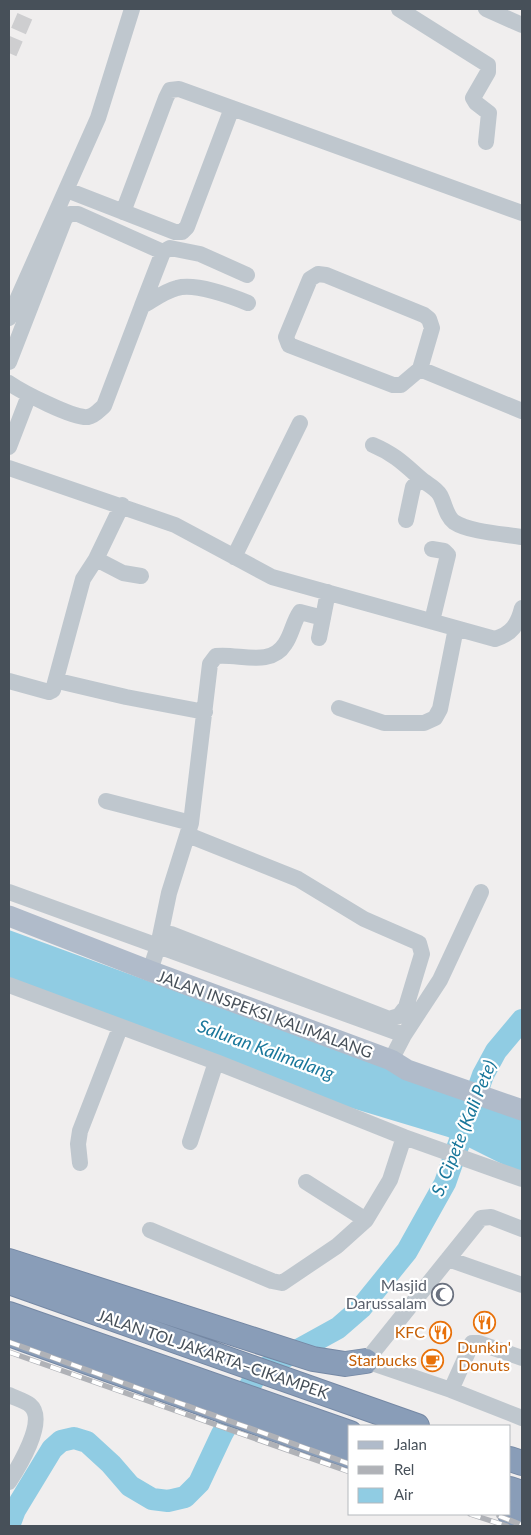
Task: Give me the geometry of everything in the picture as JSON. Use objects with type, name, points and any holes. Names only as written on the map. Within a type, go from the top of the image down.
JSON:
[{"type":"highway","points":[[9,1261],[313,1359],[345,1364],[366,1361]]},
{"type":"highway","name":"JALAN TOL JAKARTA–CIKAMPEK","points":[[9,1282],[414,1425]]},
{"type":"highway","points":[[9,1295],[384,1425]]},
{"type":"highway","points":[[9,1314],[348,1432]]},
{"type":"highway","points":[[9,1334],[348,1455]]},
{"type":"main road","name":"JALAN INSPEKSI KALIMALANG","points":[[9,916],[150,971],[259,1010],[399,1065],[522,1110]]},
{"type":"street","points":[[9,318],[98,118],[132,9]]},
{"type":"street","points":[[399,9],[488,65],[488,72],[473,98],[488,113],[486,142]]},
{"type":"street","points":[[486,9],[522,25]]},
{"type":"street","points":[[123,212],[170,90],[179,89],[522,213]]},
{"type":"street","points":[[67,190],[175,232],[182,232],[187,227],[232,108]]},
{"type":"street","points":[[9,362],[65,218],[70,214],[78,214],[163,252]]},
{"type":"street","points":[[9,383],[29,395],[79,416],[94,415],[104,406],[163,252],[170,248],[200,254],[247,275]]},
{"type":"street","points":[[318,274],[326,275],[424,315],[432,328],[420,369],[401,385],[393,386],[288,345],[286,337],[310,279],[318,274]]},
{"type":"street","points":[[142,306],[177,288],[189,287],[231,296],[248,303]]},
{"type":"street","points":[[420,369],[522,411]]},
{"type":"street","points":[[9,447],[29,395]]},
{"type":"street","points":[[234,557],[300,423]]},
{"type":"street","points":[[373,445],[394,454],[420,479],[433,487],[440,495],[449,518],[455,523],[464,527],[522,537]]},
{"type":"street","points":[[9,468],[122,505],[175,525],[272,577],[495,639],[512,631],[521,617]]},
{"type":"street","points":[[406,520],[413,487],[420,479]]},
{"type":"street","points":[[9,681],[51,692],[58,680],[84,579],[96,559],[122,505]]},
{"type":"street","points":[[432,549],[444,551],[448,555],[432,621]]},
{"type":"street","points":[[96,559],[123,573],[141,576]]},
{"type":"street","points":[[318,638],[328,592]]},
{"type":"street","points":[[150,971],[158,946],[168,893],[190,829],[210,664],[216,656],[228,654],[258,658],[279,653],[287,641],[293,623],[300,612],[323,618]]},
{"type":"street","points":[[339,708],[384,723],[424,724],[430,722],[440,709],[456,628]]},
{"type":"street","points":[[58,680],[126,697],[205,712]]},
{"type":"street","points":[[9,892],[196,961],[270,979],[389,1019],[399,1016],[406,1007],[422,954],[419,943],[364,919],[298,879],[190,829],[106,801]]},
{"type":"street","points":[[399,1065],[404,1035],[440,980],[481,892]]},
{"type":"street","points":[[171,934],[202,945],[270,979],[404,1035]]},
{"type":"street","points":[[188,984],[202,945]]},
{"type":"street","points":[[259,1010],[270,979]]},
{"type":"street","points":[[9,985],[120,1028],[216,1062],[404,1137],[522,1179]]},
{"type":"street","points":[[80,1163],[78,1144],[80,1131],[120,1028]]},
{"type":"street","points":[[190,1142],[216,1062]]},
{"type":"street","points":[[150,1230],[282,1283],[337,1246],[366,1220],[390,1180],[404,1137]]},
{"type":"street","points":[[306,1182],[366,1220]]},
{"type":"street","points":[[522,1229],[491,1218],[481,1218],[366,1361],[448,1389],[522,1418]]},
{"type":"street","points":[[448,1259],[522,1285]]},
{"type":"street","points":[[448,1389],[472,1343],[479,1343],[522,1358]]},
{"type":"street","points":[[9,1395],[31,1405],[35,1414],[31,1441],[9,1482]]},
{"type":"water","name":"Saluran Kalimalang","points":[[9,930],[522,1118],[522,1174],[448,1137],[325,1100],[9,981]]},
{"type":"waterway","name":"S. Cipete (Kali Pete)","points":[[9,1526],[15,1510],[52,1449],[61,1441],[74,1438],[87,1442],[111,1464],[130,1486],[152,1499],[168,1501],[185,1497],[199,1483],[222,1434],[258,1372],[338,1328],[361,1308],[407,1251],[445,1183],[483,1075],[496,1051],[522,1020]]},
{"type":"tunnel","points":[[9,53],[28,9]]},
{"type":"railway","points":[[9,1342],[348,1463]]},
{"type":"railway","points":[[9,1352],[348,1471]]},
{"type":"railway","points":[[473,1515],[507,1526]]},
{"type":"railway","points":[[499,1516],[522,1525]]},
{"type":"place","name":"Masjid Darussalam","points":[[443,1294]]},
{"type":"place","name":"Dunkin' Donuts","points":[[484,1323]]},
{"type":"place","name":"KFC","points":[[441,1332]]},
{"type":"place","name":"Starbucks","points":[[433,1360]]}]
